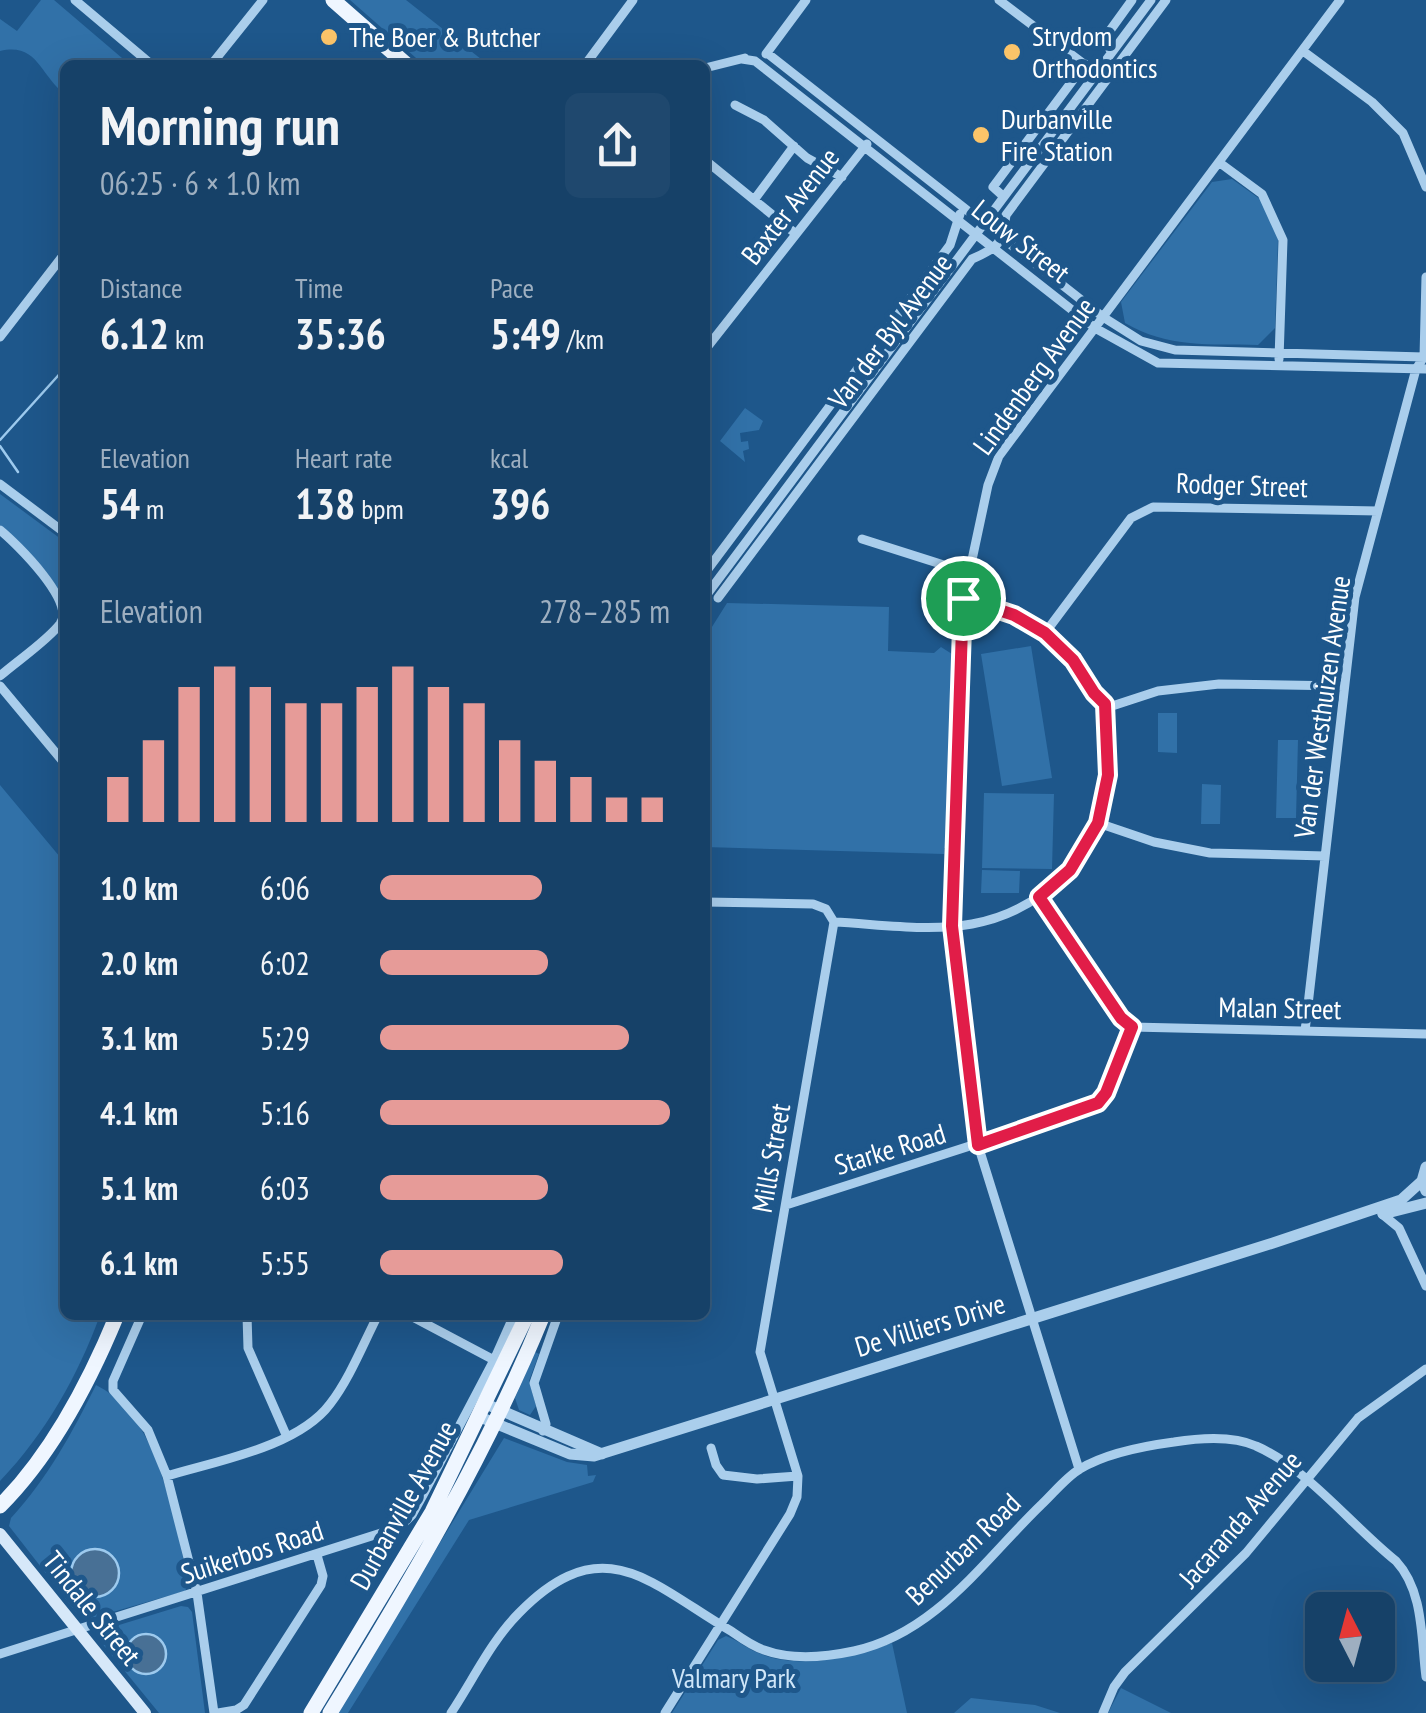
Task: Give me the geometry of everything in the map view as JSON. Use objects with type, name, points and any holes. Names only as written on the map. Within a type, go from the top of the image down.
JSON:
[{"type":"main road","points":[[334,0],[401,60]]},
{"type":"main road","points":[[0,1506],[36,1465],[87,1380],[115,1320]]},
{"type":"main road","name":"Durbanville Avenue","points":[[330,1713],[428,1551],[491,1414],[525,1320]]},
{"type":"main road","name":"Durbanville Avenue","points":[[312,1713],[491,1414],[540,1320]]},
{"type":"main road","name":"Tindale Street","points":[[0,1534],[145,1713]]},
{"type":"street","points":[[75,0],[146,60]]},
{"type":"street","points":[[215,60],[263,0]]},
{"type":"street","points":[[589,60],[633,0]]},
{"type":"street","points":[[742,59],[755,60],[767,53],[806,0]]},
{"type":"street","points":[[999,0],[1096,73]]},
{"type":"street","name":"Van der Byl Avenue","points":[[1112,52],[1106,36],[1132,0]]},
{"type":"street","name":"Van der Byl Avenue","points":[[710,590],[1151,0]]},
{"type":"street","name":"Van der Byl Avenue","points":[[718,598],[972,259],[994,248],[1002,238],[1006,215],[1166,0]]},
{"type":"street","name":"Lindenberg Avenue","points":[[1030,1320],[978,1145],[952,926],[963,598],[992,468],[1340,0]]},
{"type":"street","points":[[1303,51],[1372,102],[1403,133],[1426,186]]},
{"type":"street","points":[[710,67],[767,53]]},
{"type":"street","name":"Louw Street","points":[[767,53],[1103,317],[1141,341],[1167,349],[1425,357]]},
{"type":"street","name":"Louw Street","points":[[755,60],[1095,328],[1155,363],[1421,369]]},
{"type":"street","points":[[984,198],[1085,64]]},
{"type":"street","points":[[735,106],[764,120],[794,146],[842,177]]},
{"type":"street","name":"Baxter Avenue","points":[[710,344],[874,137]]},
{"type":"street","points":[[754,200],[794,146]]},
{"type":"street","points":[[1220,163],[1262,194],[1280,230],[1279,366]]},
{"type":"street","points":[[710,164],[796,234]]},
{"type":"street","points":[[992,187],[1004,196]]},
{"type":"street","points":[[710,565],[950,245],[957,218],[965,208]]},
{"type":"street","points":[[0,337],[60,259]]},
{"type":"street","points":[[1425,357],[1426,277]]},
{"type":"street","name":"Van der Westhuizen Avenue","points":[[1305,1031],[1355,597],[1425,357]]},
{"type":"street","points":[[0,484],[60,528]]},
{"type":"street","name":"Rodger Street","points":[[1045,633],[1131,518],[1154,506],[1378,511]]},
{"type":"street","points":[[0,530],[57,594],[60,603]]},
{"type":"street","points":[[734,534],[746,541]]},
{"type":"street","points":[[862,540],[968,572]]},
{"type":"street","points":[[710,902],[813,904],[826,909],[834,922],[952,926],[1001,916],[1039,897],[1070,870],[1098,823],[1108,775],[1106,708],[1073,660],[1045,633],[1014,615],[963,598]]},
{"type":"street","points":[[0,676],[60,624]]},
{"type":"street","points":[[1106,708],[1158,691],[1219,684],[1344,686]]},
{"type":"street","points":[[0,686],[60,758]]},
{"type":"street","points":[[1098,823],[1154,842],[1210,853],[1325,856]]},
{"type":"street","points":[[1039,897],[1121,1018],[1132,1027]]},
{"type":"street","name":"Mills Street","points":[[798,1476],[760,1352],[834,922]]},
{"type":"street","name":"Malan Street","points":[[1132,1027],[1426,1034]]},
{"type":"street","name":"Starke Road","points":[[786,1205],[1098,1103],[1106,1093],[1132,1027]]},
{"type":"street","points":[[1424,1186],[1426,1166]]},
{"type":"street","name":"De Villiers Drive","points":[[491,1414],[541,1435],[570,1454],[602,1454],[1273,1243],[1402,1200],[1424,1186]]},
{"type":"street","name":"De Villiers Drive","points":[[1273,1243],[1426,1203]]},
{"type":"street","points":[[1399,1228],[1410,1206]]},
{"type":"street","points":[[1382,1214],[1399,1228],[1426,1286]]},
{"type":"street","points":[[140,1320],[113,1390],[148,1430],[167,1476],[197,1593],[216,1713],[244,1705],[321,1585],[323,1576],[316,1555]]},
{"type":"street","points":[[248,1320],[248,1348],[287,1437]]},
{"type":"street","points":[[167,1476],[287,1437],[308,1425],[330,1404],[375,1320]]},
{"type":"street","points":[[419,1320],[494,1360]]},
{"type":"street","name":"Suikerbos Road","points":[[0,1654],[390,1532],[408,1519],[512,1320]]},
{"type":"street","points":[[541,1435],[546,1424],[534,1383],[556,1320]]},
{"type":"street","points":[[1030,1320],[1079,1469],[1150,1446],[1218,1439],[1260,1448],[1305,1480],[1405,1570],[1415,1592],[1423,1628],[1426,1677]]},
{"type":"street","name":"Jacaranda Avenue","points":[[1103,1713],[1119,1679],[1220,1581],[1363,1412],[1426,1368]]},
{"type":"street","points":[[665,1713],[793,1508],[798,1476],[727,1476],[720,1472],[711,1448]]},
{"type":"street","name":"Benurban Road","points":[[452,1713],[518,1614],[547,1590],[577,1574],[604,1568],[633,1572],[763,1650],[795,1656],[837,1654],[886,1641],[932,1616],[1079,1469]]},
{"type":"green space","points":[[41,0],[54,0],[124,60],[60,60],[60,90],[31,56],[23,51],[0,51],[0,19],[17,31]]},
{"type":"green space","points":[[350,0],[406,0],[481,59],[418,60]]},
{"type":"green space","points":[[1232,179],[1264,202],[1278,239],[1275,328],[1258,345],[1206,344],[1157,337],[1125,323],[1121,302],[1212,182]]},
{"type":"green space","points":[[745,408],[763,421],[759,430],[740,433],[741,442],[748,441],[749,449],[743,451],[745,462],[720,441]]},
{"type":"green space","points":[[0,494],[60,538],[60,592],[20,543],[0,525]]},
{"type":"green space","points":[[727,603],[889,607],[888,651],[934,653],[941,647],[952,654],[948,848],[944,848],[944,854],[710,847],[710,630]]},
{"type":"green space","points":[[1031,646],[1052,778],[1002,786],[981,654]]},
{"type":"green space","points":[[1158,713],[1177,713],[1177,753],[1158,752]]},
{"type":"green space","points":[[1278,740],[1298,740],[1296,818],[1276,818]]},
{"type":"green space","points":[[1202,784],[1221,785],[1220,824],[1201,824]]},
{"type":"green space","points":[[0,785],[60,857],[60,1320],[98,1320],[59,1403],[32,1444],[0,1481]]},
{"type":"green space","points":[[984,793],[1054,794],[1052,869],[982,868]]},
{"type":"green space","points":[[982,870],[1020,871],[1019,893],[981,893]]},
{"type":"green space","points":[[535,1352],[539,1354],[529,1381],[536,1406],[530,1415],[519,1410],[515,1398]]},
{"type":"green space","points":[[96,1385],[118,1400],[149,1444],[169,1500],[189,1583],[185,1591],[92,1618],[76,1612],[9,1526],[58,1455]]},
{"type":"green space","points":[[504,1438],[567,1462],[587,1465],[588,1476],[596,1475],[593,1482],[469,1520],[348,1713],[336,1713]]},
{"type":"green space","points":[[181,1606],[192,1612],[205,1713],[159,1713],[101,1642],[106,1629]]},
{"type":"green space","name":"Valmary Park","points":[[726,1636],[761,1654],[793,1661],[845,1657],[892,1643],[907,1713],[672,1713],[718,1640]]},
{"type":"green space","points":[[1121,1688],[1171,1713],[1108,1713]]},
{"type":"green space","points":[[971,1698],[1035,1705],[1060,1713],[954,1713]]},
{"type":"shaded area","points":[[95,1549],[112,1556],[119,1573],[112,1590],[95,1597],[78,1590],[71,1573],[78,1556]]},
{"type":"shaded area","points":[[146,1634],[160,1640],[166,1654],[160,1668],[146,1674],[132,1668],[126,1654],[132,1640]]},
{"type":"waterway","points":[[0,440],[60,374]]},
{"type":"waterway","points":[[0,446],[18,472]]},
{"type":"place","name":"The Boer & Butcher","points":[[329,37]]},
{"type":"place","name":"Strydom Orthodontics","points":[[1012,52]]},
{"type":"place","name":"Durbanville Fire Station","points":[[981,135]]},
{"type":"route","points":[[963,598],[1014,615],[1045,633],[1073,660],[1105,704],[1108,775],[1098,823],[1070,870],[1039,897],[1121,1018],[1132,1027],[1106,1093],[1098,1103],[978,1145],[952,926],[963,598]]}]
